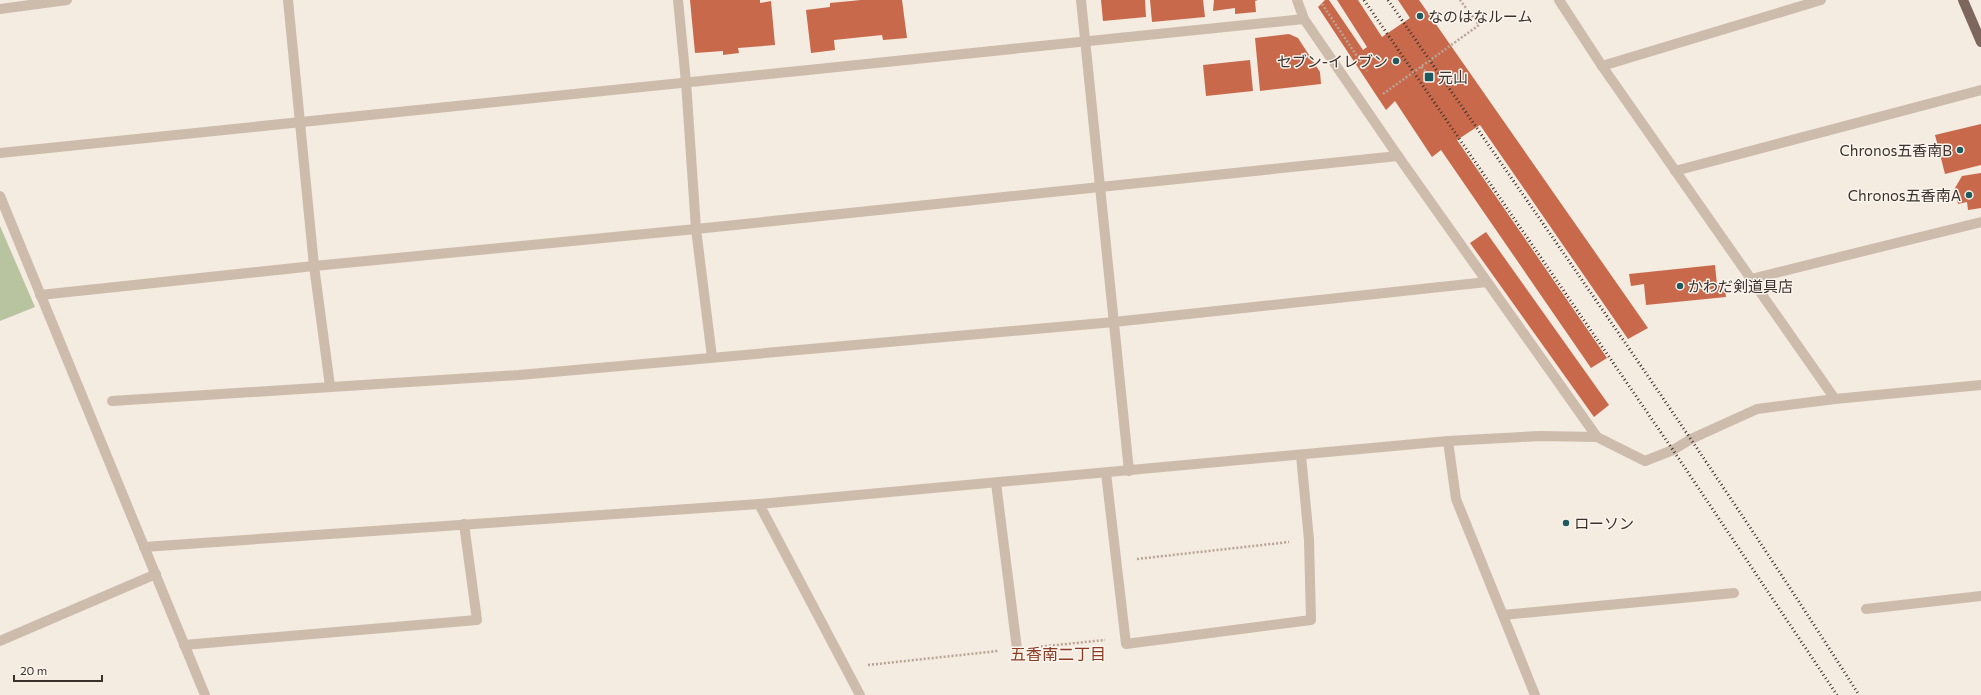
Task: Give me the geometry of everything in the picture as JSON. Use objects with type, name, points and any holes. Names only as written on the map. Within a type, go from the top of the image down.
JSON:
[{"type":"main road","points":[[1963,0],[1981,42]]},
{"type":"street","points":[[0,9],[67,0]]},
{"type":"street","points":[[288,0],[314,266],[330,386]]},
{"type":"street","points":[[678,0],[686,82],[696,229],[712,358]]},
{"type":"street","points":[[1081,0],[1129,471]]},
{"type":"street","points":[[1297,0],[1304,19],[1398,156],[1597,437]]},
{"type":"street","points":[[1559,0],[1602,66],[1835,399]]},
{"type":"street","points":[[1602,66],[1821,0]]},
{"type":"street","points":[[0,153],[1304,19]]},
{"type":"street","points":[[1675,171],[1981,90]]},
{"type":"street","points":[[40,295],[314,266],[1101,188],[1398,156]]},
{"type":"street","points":[[0,196],[205,695]]},
{"type":"street","points":[[1751,278],[1981,222]]},
{"type":"street","points":[[112,401],[519,375],[1114,322],[1487,282]]},
{"type":"street","points":[[144,547],[759,504],[1106,474],[1448,442],[1540,436],[1597,437],[1645,461],[1673,450],[1757,409],[1835,399],[1981,385]]},
{"type":"street","points":[[1448,442],[1456,498],[1535,695]]},
{"type":"street","points":[[1106,474],[1126,644],[1312,620],[1309,540],[1302,455]]},
{"type":"street","points":[[996,483],[1017,649]]},
{"type":"street","points":[[759,504],[860,695]]},
{"type":"street","points":[[184,645],[477,620],[464,524]]},
{"type":"street","points":[[0,640],[156,574]]},
{"type":"street","points":[[1503,615],[1734,594]]},
{"type":"street","points":[[1866,609],[1981,596]]},
{"type":"path","points":[[1383,94],[1480,25],[1460,0]]},
{"type":"path","points":[[1322,3],[1358,57]]},
{"type":"path","points":[[1421,67],[1425,71]]},
{"type":"path","points":[[1116,561],[1309,540]]},
{"type":"path","points":[[846,668],[1126,637]]},
{"type":"green space","points":[[0,226],[35,307],[0,321]]},
{"type":"building","points":[[690,0],[760,0],[760,3],[771,1],[775,45],[738,48],[739,53],[723,55],[723,51],[695,53]]},
{"type":"building","points":[[861,0],[902,0],[907,38],[883,40],[882,35],[834,40],[835,50],[811,53],[806,10],[830,7],[830,3]]},
{"type":"building","points":[[1101,0],[1145,0],[1146,17],[1103,21]]},
{"type":"building","points":[[1150,0],[1203,0],[1205,17],[1152,22]]},
{"type":"building","points":[[1214,0],[1258,0],[1255,1],[1256,12],[1235,14],[1235,8],[1213,11]]},
{"type":"building","points":[[1325,0],[1329,0],[1363,50],[1367,47],[1337,0],[1358,0],[1382,37],[1410,18],[1398,0],[1419,0],[1648,328],[1628,339],[1480,125],[1457,140],[1607,358],[1591,368],[1441,150],[1432,157],[1395,101],[1386,110],[1318,7]]},
{"type":"building","points":[[1289,34],[1298,38],[1320,72],[1321,84],[1260,91],[1255,38]]},
{"type":"building","points":[[1250,60],[1253,91],[1206,96],[1203,65]]},
{"type":"building","name":"Chronos五香南B","points":[[1981,124],[1981,165],[1945,174],[1935,135]]},
{"type":"building","name":"Chronos五香南A","points":[[1981,173],[1981,208],[1968,210],[1967,202],[1958,204],[1955,188],[1962,176]]},
{"type":"building","points":[[1486,232],[1609,405],[1594,417],[1470,243]]},
{"type":"building","points":[[1715,265],[1717,285],[1724,284],[1726,297],[1646,305],[1644,284],[1631,286],[1629,274]]},
{"type":"railway","points":[[1364,0],[1673,450],[1837,695]]},
{"type":"railway","points":[[1388,0],[1686,432],[1859,695]]},
{"type":"place","name":"なのはなルーム","points":[[1420,16]]},
{"type":"place","name":"セブン-イレブン","points":[[1396,61]]},
{"type":"place","name":"元山","points":[[1429,77]]},
{"type":"place","name":"Chronos五香南B","points":[[1960,150]]},
{"type":"place","name":"Chronos五香南A","points":[[1969,195]]},
{"type":"place","name":"かわだ剣道具店","points":[[1680,286]]},
{"type":"place","name":"ローソン","points":[[1566,523]]},
{"type":"district","name":"五香南二丁目","points":[[1058,653]]}]
